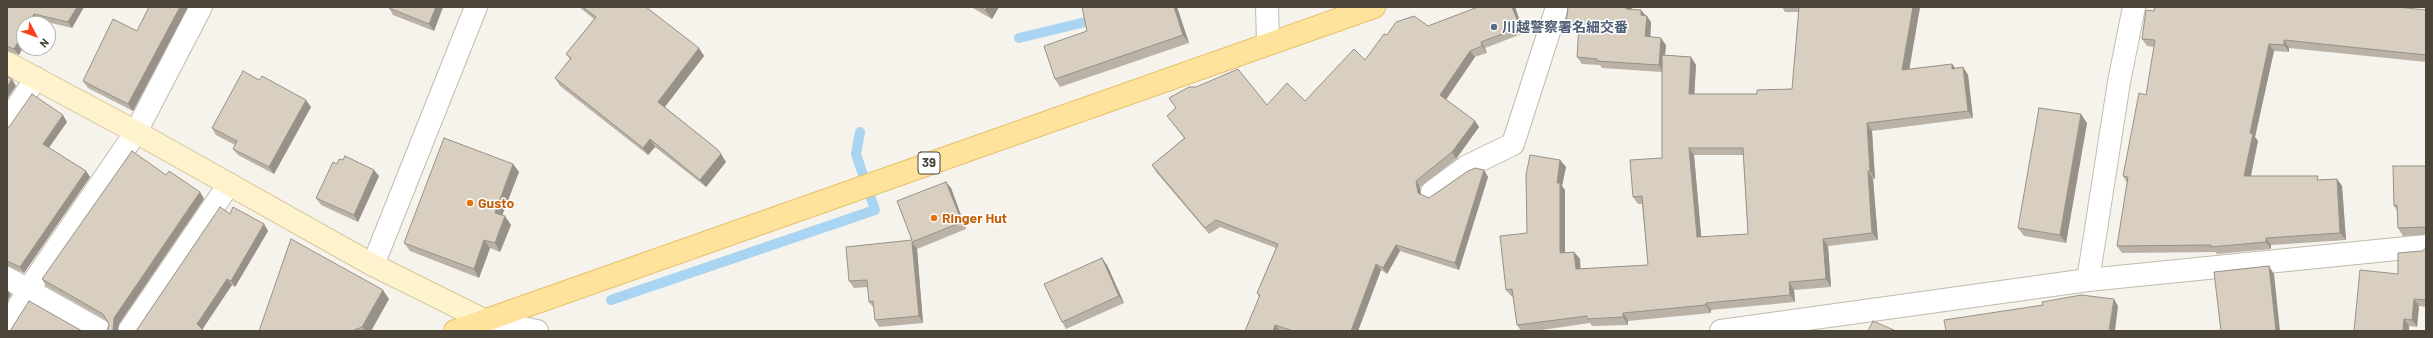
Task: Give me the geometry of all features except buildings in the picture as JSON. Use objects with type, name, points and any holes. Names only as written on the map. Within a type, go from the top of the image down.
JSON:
[{"type":"main road","name":"39","points":[[455,331],[482,326],[1268,43],[1374,7]]},
{"type":"street","points":[[7,328],[28,290],[136,132],[201,7]]},
{"type":"street","points":[[373,265],[476,7]]},
{"type":"street","points":[[1268,7],[1268,43]]},
{"type":"street","points":[[1432,192],[1466,167],[1513,144],[1557,7]]},
{"type":"street","points":[[2088,280],[2119,82],[2134,7]]},
{"type":"street","points":[[7,63],[136,132],[482,326],[538,331]]},
{"type":"street","points":[[7,122],[36,78]]},
{"type":"street","points":[[129,331],[229,184]]},
{"type":"street","points":[[1721,331],[1809,325],[2088,280],[2426,246]]},
{"type":"street","points":[[7,278],[101,331]]},
{"type":"waterway","points":[[1019,38],[1098,19]]},
{"type":"waterway","points":[[611,300],[875,210],[856,154],[860,132]]},
{"type":"place","name":"川越警察署名細交番","points":[[1494,27]]},
{"type":"place","name":"Gusto","points":[[470,203]]},
{"type":"place","name":"Ringer Hut","points":[[934,218]]}]
